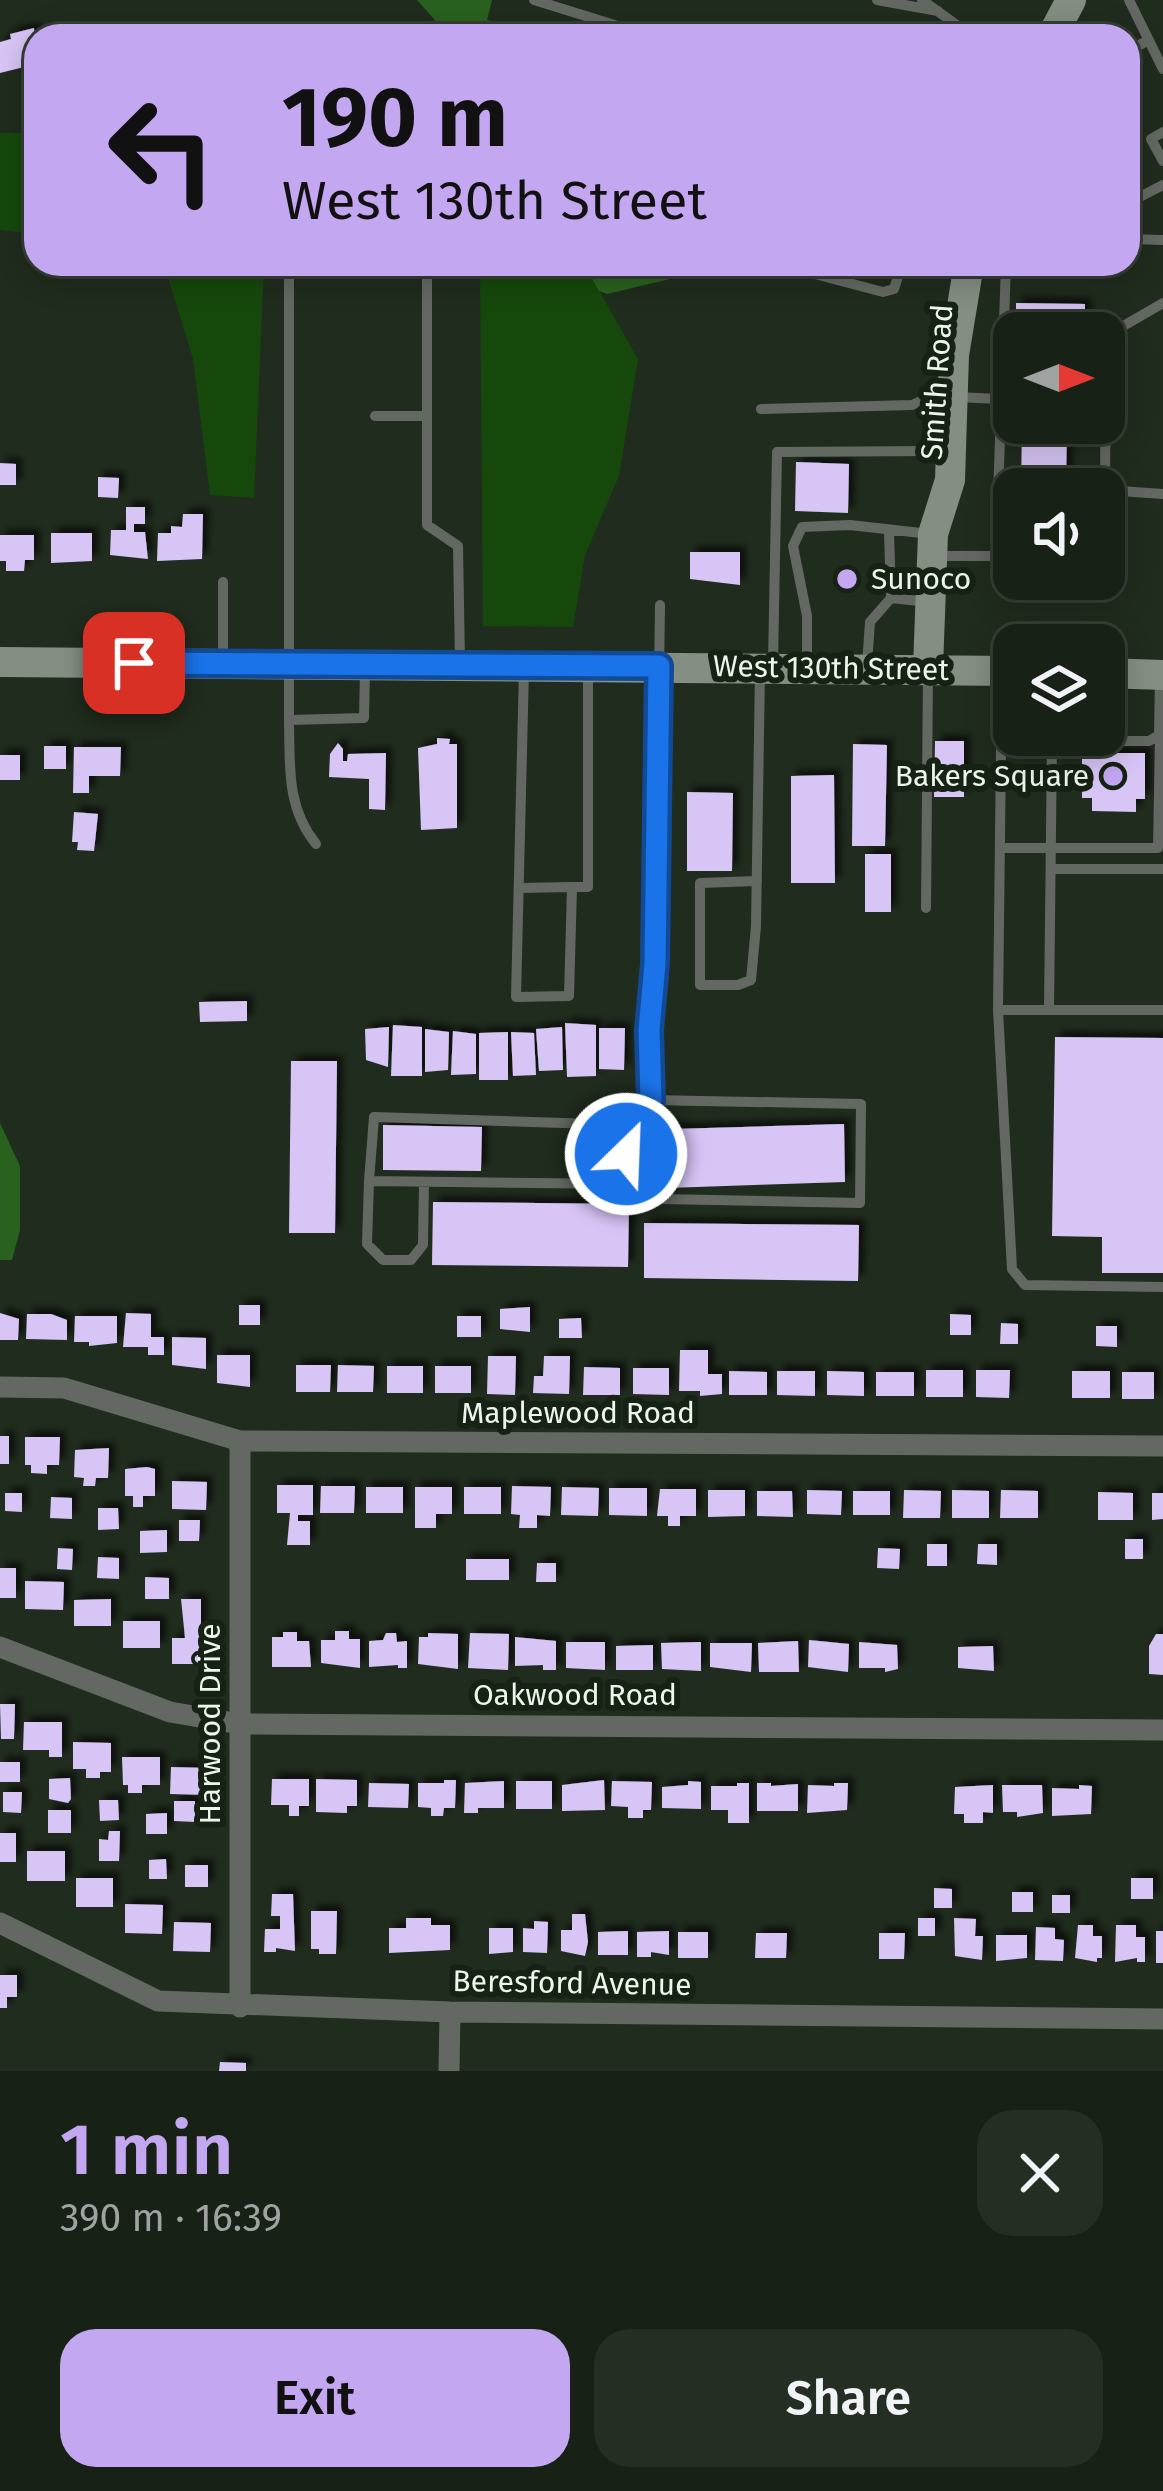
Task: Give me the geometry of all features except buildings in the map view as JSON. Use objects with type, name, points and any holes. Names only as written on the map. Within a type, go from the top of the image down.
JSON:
[{"type":"main road","name":"Smith Road","points":[[928,668],[933,545],[950,480],[935,349],[947,276]]},
{"type":"main road","name":"Smith Road","points":[[942,498],[931,476],[932,451],[967,276]]},
{"type":"main road","name":"West 130th Street","points":[[0,662],[993,670]]},
{"type":"main road","points":[[1125,674],[1162,675]]},
{"type":"street","name":"Maplewood Road","points":[[0,1388],[64,1388],[240,1441],[1163,1446]]},
{"type":"street","name":"Harwood Drive","points":[[240,1441],[240,2007]]},
{"type":"street","name":"Oakwood Road","points":[[0,1647],[170,1712],[240,1724],[1163,1730]]},
{"type":"street","name":"Beresford Avenue","points":[[0,1923],[158,2002],[450,2012],[1163,2019]]},
{"type":"street","points":[[449,2071],[450,2012]]},
{"type":"lane","points":[[534,0],[611,24]]},
{"type":"lane","points":[[877,0],[938,11]]},
{"type":"lane","points":[[922,0],[949,24]]},
{"type":"lane","points":[[1129,0],[1163,69]]},
{"type":"lane","points":[[1140,45],[1149,40]]},
{"type":"lane","points":[[1163,132],[1151,139],[1163,161]]},
{"type":"lane","points":[[290,276],[291,796],[304,830],[316,844]]},
{"type":"lane","points":[[427,276],[427,525],[458,545],[460,666]]},
{"type":"lane","points":[[822,276],[883,292],[894,289],[898,276]]},
{"type":"lane","points":[[1004,312],[1005,276]]},
{"type":"lane","points":[[1125,325],[1163,303]]},
{"type":"lane","points":[[760,409],[912,405],[942,397],[993,399]]},
{"type":"lane","points":[[375,416],[427,416]]},
{"type":"lane","points":[[807,667],[807,616],[793,546],[802,527],[850,525],[996,556],[999,444]]},
{"type":"lane","points":[[1105,444],[1105,490],[1163,494]]},
{"type":"lane","points":[[757,881],[700,883],[700,985],[738,985],[752,980],[757,881],[777,452],[932,451]]},
{"type":"lane","points":[[867,668],[870,622],[891,598],[889,532]]},
{"type":"lane","points":[[223,582],[223,663]]},
{"type":"lane","points":[[891,598],[931,602]]},
{"type":"lane","points":[[651,1100],[660,605]]},
{"type":"lane","points":[[289,720],[364,718],[366,664]]},
{"type":"lane","points":[[524,665],[516,997],[569,996],[572,887]]},
{"type":"lane","points":[[519,888],[588,887],[588,666]]},
{"type":"lane","points":[[926,908],[928,668]]},
{"type":"lane","points":[[1051,869],[1161,869],[1162,675]]},
{"type":"lane","points":[[1125,741],[1161,737]]},
{"type":"lane","points":[[1000,756],[998,1010],[1012,1269],[1025,1285],[1163,1287]]},
{"type":"lane","points":[[1049,1009],[1052,756]]},
{"type":"lane","points":[[1000,848],[1158,848]]},
{"type":"lane","points":[[998,1010],[1163,1010]]},
{"type":"lane","points":[[370,1181],[626,1184],[637,1194],[661,1198],[860,1203],[861,1104],[651,1100],[626,1125],[626,1184]]},
{"type":"lane","points":[[424,1182],[422,1245],[411,1260],[382,1260],[367,1244],[374,1118],[626,1125]]},
{"type":"green space","points":[[417,0],[492,0],[487,20],[502,24],[436,24]]},
{"type":"green space","points":[[0,133],[24,133],[24,233],[0,230]]},
{"type":"green space","points":[[168,276],[263,276],[254,498],[210,495],[193,359]]},
{"type":"green space","points":[[480,276],[591,276],[638,359],[619,476],[585,555],[573,627],[483,626]]},
{"type":"green space","points":[[591,276],[674,276],[607,294],[599,291]]},
{"type":"green space","points":[[0,1123],[20,1166],[20,1230],[12,1260],[0,1260]]},
{"type":"place","name":"Sunoco","points":[[847,579]]},
{"type":"place","name":"Bakers Square","points":[[1113,776]]},
{"type":"route","points":[[134,663],[659,666],[651,1100],[626,1125],[626,1154]]}]
